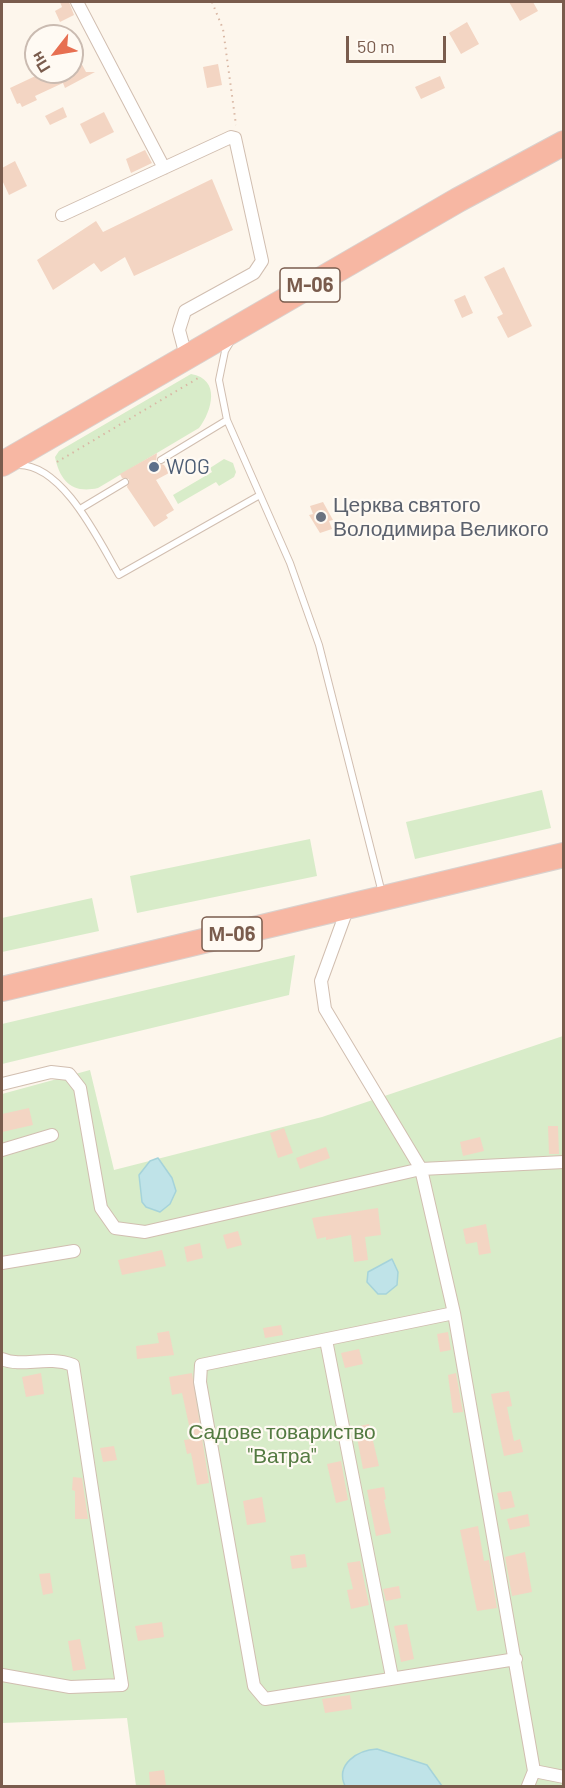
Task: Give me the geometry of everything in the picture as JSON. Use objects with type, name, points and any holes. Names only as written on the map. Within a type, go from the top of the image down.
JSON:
[{"type":"highway","name":"М-06","points":[[2,465],[186,356],[517,167],[564,143]]},
{"type":"highway","name":"М-06","points":[[2,988],[564,855]]},
{"type":"street","points":[[77,2],[164,168]]},
{"type":"street","points":[[62,215],[231,137],[238,143],[262,261],[254,273],[185,311],[179,330],[186,356]]},
{"type":"street","points":[[348,907],[321,981],[325,1009],[421,1169],[454,1313],[516,1659],[534,1771],[528,1786]]},
{"type":"street","points":[[2,1084],[51,1072],[69,1074],[80,1088],[101,1208],[116,1228],[145,1232],[421,1169],[564,1162]]},
{"type":"street","points":[[2,1150],[52,1135]]},
{"type":"street","points":[[2,1263],[74,1251]]},
{"type":"street","points":[[454,1313],[201,1365],[200,1382],[254,1686],[265,1699],[516,1659]]},
{"type":"street","points":[[326,1340],[392,1677]]},
{"type":"street","points":[[2,1359],[10,1362],[57,1359],[73,1365],[122,1685],[70,1687],[2,1675]]},
{"type":"street","points":[[534,1771],[564,1777]]},
{"type":"lane","points":[[243,324],[225,351],[219,380],[227,420],[290,563],[319,645],[383,899]]},
{"type":"lane","points":[[161,460],[227,420]]},
{"type":"lane","points":[[2,465],[26,465],[39,468],[80,509],[119,575],[260,495]]},
{"type":"lane","points":[[80,509],[125,482]]},
{"type":"path","points":[[212,2],[223,29],[238,143]]},
{"type":"path","points":[[57,462],[200,377]]},
{"type":"green space","points":[[191,374],[207,382],[210,389],[210,405],[199,428],[98,488],[81,489],[74,487],[64,479],[55,457],[59,451]]},
{"type":"green space","points":[[224,459],[233,463],[236,472],[234,477],[219,486],[216,482],[178,504],[173,495],[212,472],[210,468]]},
{"type":"green space","points":[[542,790],[551,828],[415,859],[406,822]]},
{"type":"green space","points":[[310,839],[317,876],[137,913],[130,876]]},
{"type":"green space","points":[[92,898],[99,931],[2,952],[2,918]]},
{"type":"green space","points":[[295,955],[289,995],[2,1064],[2,1024]]},
{"type":"green space","name":"Садове товариство \"Ватра\"","points":[[563,1036],[563,1786],[136,1786],[127,1718],[2,1723],[2,1094],[90,1070],[114,1170],[322,1117]]},
{"type":"water","points":[[158,1158],[172,1178],[176,1191],[170,1204],[160,1212],[146,1207],[142,1202],[139,1175],[150,1161]]},
{"type":"water","points":[[392,1259],[398,1272],[397,1285],[386,1294],[378,1294],[367,1282],[368,1272]]},
{"type":"water","points":[[377,1749],[427,1765],[442,1786],[345,1786],[343,1771],[350,1760],[363,1752]]},
{"type":"building","points":[[60,2],[69,2],[74,15],[60,22],[55,11],[62,7]]},
{"type":"building","points":[[509,2],[533,2],[538,11],[520,21]]},
{"type":"building","points":[[467,22],[479,44],[461,54],[449,33]]},
{"type":"building","points":[[218,64],[222,85],[207,88],[203,67]]},
{"type":"building","points":[[84,68],[86,72],[95,72],[84,78]]},
{"type":"building","points":[[440,76],[445,88],[421,99],[415,87]]},
{"type":"building","points":[[24,81],[24,84],[61,84],[35,96],[37,100],[22,107],[20,103],[17,104],[10,88]]},
{"type":"building","points":[[63,107],[67,117],[50,125],[45,116]]},
{"type":"building","points":[[104,112],[114,132],[90,144],[80,124]]},
{"type":"building","points":[[145,150],[152,163],[131,173],[126,159]]},
{"type":"building","points":[[15,161],[27,186],[9,195],[2,180],[2,168]]},
{"type":"building","points":[[212,179],[233,230],[134,276],[125,257],[101,272],[94,263],[53,290],[37,260],[96,221],[103,232]]},
{"type":"building","points":[[504,267],[532,326],[508,338],[497,317],[503,314],[484,277]]},
{"type":"building","points":[[465,295],[473,313],[462,318],[454,300]]},
{"type":"building","points":[[157,453],[156,462],[164,465],[169,473],[156,480],[174,510],[166,515],[168,518],[154,527],[127,487],[129,479],[122,478],[120,474]]},
{"type":"building","name":"Церква святого Володимира Великого","points":[[323,502],[333,520],[329,521],[332,529],[320,533],[309,515],[313,514],[310,506]]},
{"type":"building","points":[[29,1108],[33,1125],[2,1132],[2,1114]]},
{"type":"building","points":[[548,1126],[558,1126],[559,1154],[549,1154]]},
{"type":"building","points":[[284,1128],[293,1153],[278,1158],[270,1133]]},
{"type":"building","points":[[480,1137],[484,1151],[463,1156],[460,1142]]},
{"type":"building","points":[[326,1147],[330,1158],[300,1169],[296,1158]]},
{"type":"building","points":[[378,1208],[381,1235],[365,1237],[368,1260],[354,1262],[351,1235],[326,1240],[326,1237],[317,1239],[312,1218]]},
{"type":"building","points":[[486,1224],[491,1253],[479,1255],[477,1242],[466,1244],[463,1229]]},
{"type":"building","points":[[238,1231],[242,1245],[227,1249],[223,1235]]},
{"type":"building","points":[[200,1243],[203,1258],[187,1262],[184,1247]]},
{"type":"building","points":[[162,1250],[166,1266],[122,1275],[118,1260]]},
{"type":"building","points":[[281,1325],[283,1335],[265,1338],[263,1328]]},
{"type":"building","points":[[169,1331],[174,1355],[137,1359],[136,1346],[159,1343],[157,1333]]},
{"type":"building","points":[[448,1332],[451,1350],[440,1352],[437,1334]]},
{"type":"building","points":[[359,1349],[363,1364],[345,1368],[341,1353]]},
{"type":"building","points":[[41,1373],[44,1394],[26,1397],[22,1377]]},
{"type":"building","points":[[192,1373],[209,1483],[197,1485],[191,1453],[187,1454],[184,1440],[192,1439],[182,1393],[172,1395],[169,1377]]},
{"type":"building","points":[[456,1373],[463,1412],[453,1413],[448,1375]]},
{"type":"building","points":[[509,1391],[512,1406],[507,1407],[514,1441],[520,1439],[523,1452],[504,1456],[491,1394]]},
{"type":"building","points":[[369,1424],[379,1466],[363,1469],[355,1427]]},
{"type":"building","points":[[114,1446],[117,1460],[103,1462],[100,1448]]},
{"type":"building","points":[[341,1461],[348,1500],[336,1503],[327,1464]]},
{"type":"building","points":[[73,1477],[82,1478],[88,1519],[75,1519]]},
{"type":"building","points":[[384,1487],[386,1499],[384,1500],[391,1533],[376,1536],[367,1490]]},
{"type":"building","points":[[511,1491],[515,1507],[501,1510],[497,1493]]},
{"type":"building","points":[[262,1497],[266,1522],[247,1525],[243,1501]]},
{"type":"building","points":[[528,1514],[530,1526],[510,1530],[507,1519]]},
{"type":"building","points":[[478,1526],[484,1561],[489,1560],[497,1608],[477,1611],[460,1530]]},
{"type":"building","points":[[525,1552],[532,1592],[512,1596],[505,1557]]},
{"type":"building","points":[[305,1554],[307,1567],[292,1569],[290,1556]]},
{"type":"building","points":[[360,1561],[369,1605],[351,1609],[347,1590],[353,1589],[347,1563]]},
{"type":"building","points":[[50,1573],[53,1593],[43,1595],[39,1574]]},
{"type":"building","points":[[399,1586],[401,1598],[386,1601],[383,1589]]},
{"type":"building","points":[[162,1622],[164,1637],[138,1641],[135,1626]]},
{"type":"building","points":[[407,1624],[414,1659],[401,1662],[394,1626]]},
{"type":"building","points":[[80,1639],[86,1669],[73,1671],[68,1641]]},
{"type":"building","points":[[350,1695],[352,1709],[325,1713],[322,1699]]},
{"type":"building","points":[[164,1770],[166,1786],[150,1786],[149,1772]]},
{"type":"place","name":"WOG","points":[[154,467]]},
{"type":"place","name":"Церква святого Володимира Великого","points":[[321,517]]}]
